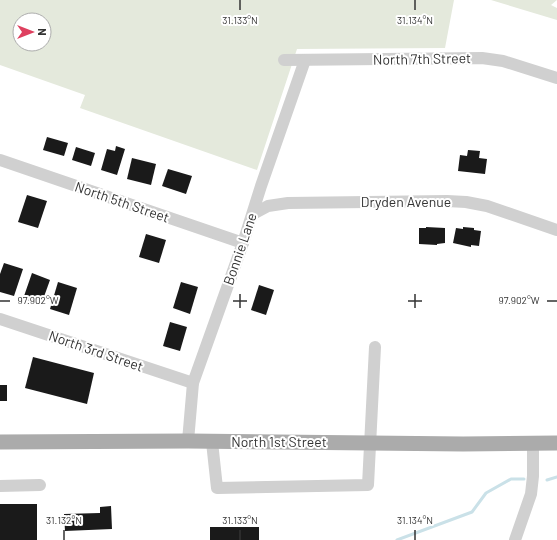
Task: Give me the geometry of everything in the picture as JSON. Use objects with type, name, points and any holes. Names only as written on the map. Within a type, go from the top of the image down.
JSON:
[{"type":"main road","name":"North 1st Street","points":[[0,442],[188,441],[557,443]]},
{"type":"street","name":"North 7th Street","points":[[284,60],[482,58],[503,61],[557,78]]},
{"type":"street","name":"Bonnie Lane","points":[[188,441],[193,383],[243,243],[261,186],[305,60]]},
{"type":"street","name":"North 5th Street","points":[[0,160],[243,243]]},
{"type":"street","name":"Dryden Avenue","points":[[253,214],[268,206],[288,203],[447,200],[487,206],[557,230]]},
{"type":"street","name":"North 3rd Street","points":[[0,318],[193,383]]},
{"type":"street","points":[[212,442],[217,488],[368,485],[369,443],[376,348]]},
{"type":"street","points":[[515,540],[531,494],[533,476],[533,444]]},
{"type":"street","points":[[0,486],[40,485]]},
{"type":"shaded area","points":[[0,0],[454,0],[445,48],[297,49],[257,170],[80,108],[85,95],[0,65]]},
{"type":"shaded area","points":[[491,0],[557,0],[551,5],[557,8],[557,20]]},
{"type":"building","points":[[47,137],[68,143],[64,156],[43,150]]},
{"type":"building","points":[[116,146],[125,149],[117,175],[101,170],[107,149],[115,151]]},
{"type":"building","points":[[76,147],[95,153],[91,166],[72,160]]},
{"type":"building","points":[[468,150],[480,151],[479,158],[487,159],[485,174],[458,171],[460,155],[467,156]]},
{"type":"building","points":[[132,158],[156,164],[151,185],[127,179]]},
{"type":"building","points":[[168,169],[192,176],[186,194],[162,186]]},
{"type":"building","points":[[27,195],[47,201],[38,228],[18,222]]},
{"type":"building","points":[[463,227],[474,228],[474,230],[481,231],[479,246],[471,245],[471,247],[453,243],[456,228],[463,229]]},
{"type":"building","points":[[419,228],[445,228],[445,243],[437,245],[419,244]]},
{"type":"building","points":[[146,234],[166,240],[159,263],[139,257]]},
{"type":"building","points":[[4,263],[23,269],[14,296],[0,292],[0,274]]},
{"type":"building","points":[[32,273],[50,280],[41,305],[23,299]]},
{"type":"building","points":[[58,282],[77,288],[69,315],[50,309]]},
{"type":"building","points":[[181,282],[198,287],[190,314],[173,308]]},
{"type":"building","points":[[259,285],[274,290],[266,315],[251,310]]},
{"type":"building","points":[[170,322],[187,327],[180,351],[163,346]]},
{"type":"building","points":[[33,357],[94,373],[87,404],[25,388]]},
{"type":"building","points":[[0,385],[7,385],[7,401],[0,401]]},
{"type":"building","points":[[0,504],[37,504],[37,540],[0,540]]},
{"type":"building","points":[[111,506],[112,529],[65,531],[64,514],[100,513],[100,507]]},
{"type":"building","points":[[210,527],[259,527],[259,540],[210,540]]},
{"type":"waterway","points":[[547,480],[557,477]]},
{"type":"waterway","points":[[397,540],[472,512],[486,493],[511,479],[524,479]]}]
